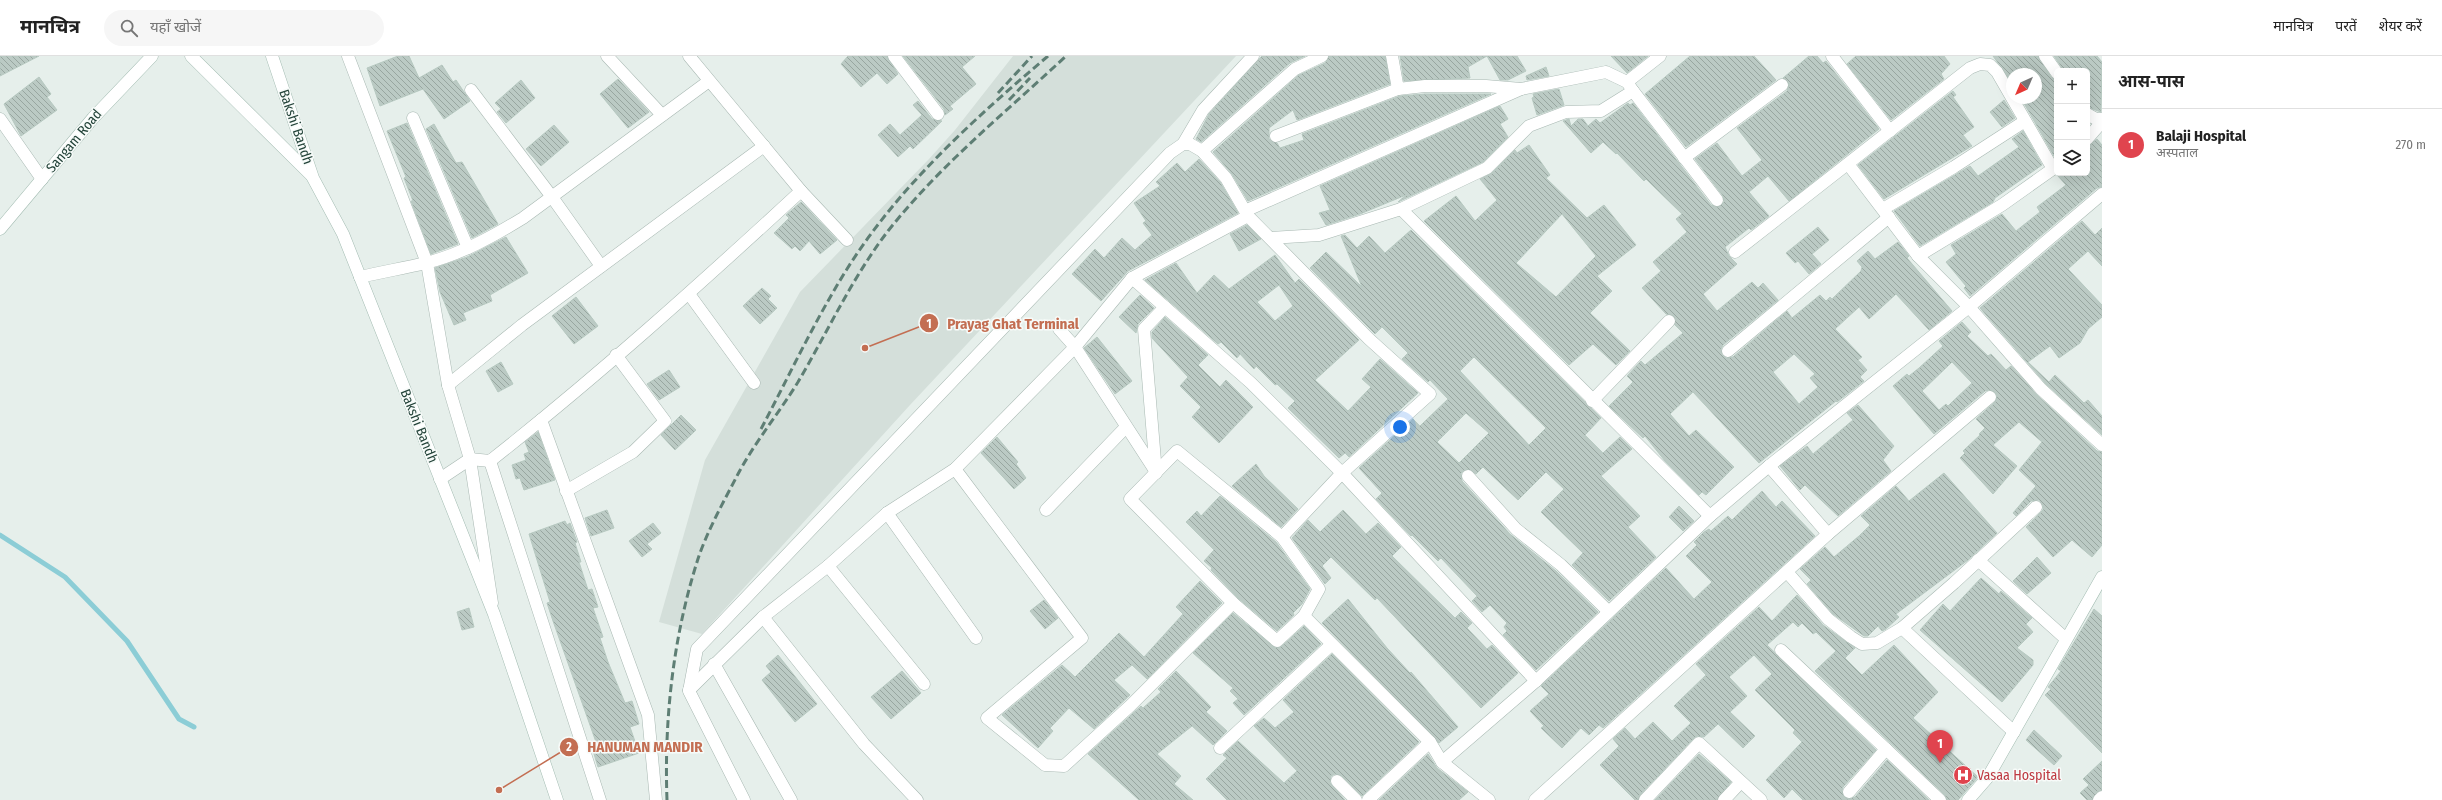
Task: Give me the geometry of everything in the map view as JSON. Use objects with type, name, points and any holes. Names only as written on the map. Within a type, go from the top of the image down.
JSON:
[{"type":"street","name":"Sangam Road","points":[[0,229],[93,118],[137,69],[152,56]]},
{"type":"street","points":[[191,56],[313,178]]},
{"type":"street","name":"Bakshi Bandh","points":[[272,56],[313,178],[344,234],[494,614],[557,800]]},
{"type":"street","points":[[348,56],[427,263],[448,385],[470,459],[494,614]]},
{"type":"street","points":[[607,56],[662,115]]},
{"type":"street","points":[[689,56],[801,191],[847,240]]},
{"type":"street","points":[[894,56],[938,114]]},
{"type":"street","points":[[744,800],[688,690],[697,649],[1004,325],[1170,153],[1183,144],[1203,110],[1253,56]]},
{"type":"street","points":[[1202,151],[1295,69],[1322,56]]},
{"type":"street","points":[[1392,56],[1398,89]]},
{"type":"street","points":[[1270,238],[1319,235],[1401,209],[1487,168],[1530,126],[1566,112],[1601,111],[1630,86],[1660,56]]},
{"type":"street","points":[[1832,56],[1890,131]]},
{"type":"street","points":[[2045,56],[2054,69]]},
{"type":"street","points":[[1735,252],[1970,68],[1980,64],[1990,65],[1997,72],[2025,121],[2054,166]]},
{"type":"street","points":[[688,690],[763,617],[828,566],[887,513],[955,469],[1075,346],[1132,278],[1247,213],[1521,90],[1606,72],[1630,86],[1684,158],[1718,200]]},
{"type":"street","points":[[360,277],[427,263],[468,248],[523,218],[709,81]]},
{"type":"street","points":[[1684,158],[1782,85]]},
{"type":"street","points":[[1276,136],[1398,89],[1425,86],[1486,86],[1521,90]]},
{"type":"street","points":[[471,90],[552,196],[601,266]]},
{"type":"street","points":[[2090,116],[2096,119],[2102,119]]},
{"type":"street","points":[[413,118],[468,248]]},
{"type":"street","points":[[0,119],[42,179]]},
{"type":"street","points":[[1728,351],[1886,213],[2025,121]]},
{"type":"street","points":[[2090,136],[2102,122]]},
{"type":"street","points":[[1183,144],[1190,144],[1202,151],[1226,178],[1247,213],[1270,238],[1369,339],[1430,394],[1342,473],[1282,537]]},
{"type":"street","points":[[448,385],[522,325],[764,146]]},
{"type":"street","points":[[1848,164],[1918,256],[1969,307],[2040,389],[2102,445]]},
{"type":"street","points":[[1918,256],[2002,205],[2054,169]]},
{"type":"street","points":[[440,479],[470,459],[490,461],[541,420],[689,294],[801,191]]},
{"type":"street","points":[[1442,762],[1536,681],[1608,611],[1710,516],[1769,466],[1969,307],[2102,194]]},
{"type":"street","points":[[1401,209],[1710,516]]},
{"type":"street","points":[[1132,278],[1251,383],[1342,473],[1536,681]]},
{"type":"street","points":[[689,294],[754,383]]},
{"type":"street","points":[[1156,473],[1144,329],[1165,307]]},
{"type":"street","points":[[1592,400],[1669,321]]},
{"type":"street","points":[[1059,329],[1075,346],[1125,428],[1156,473]]},
{"type":"street","points":[[566,491],[633,452],[665,420],[616,355]]},
{"type":"street","points":[[1535,800],[1828,534],[1990,397]]},
{"type":"street","points":[[541,420],[648,715],[656,800]]},
{"type":"street","points":[[1046,510],[1125,428]]},
{"type":"street","points":[[1177,451],[1282,537],[1319,589],[1304,616],[1277,641],[1233,603],[1130,499],[1177,451]]},
{"type":"street","points":[[490,461],[600,800]]},
{"type":"street","points":[[1769,466],[1828,534]]},
{"type":"street","points":[[955,469],[1082,638],[987,718],[1045,765],[1064,766],[1130,706],[1233,603]]},
{"type":"street","points":[[1468,476],[1516,529],[1561,565],[1608,611]]},
{"type":"street","points":[[1787,572],[1828,619],[1862,644],[1877,643],[1902,628],[2036,507]]},
{"type":"street","points":[[887,513],[976,638]]},
{"type":"street","points":[[1978,560],[2066,639]]},
{"type":"street","points":[[828,566],[924,684]]},
{"type":"street","points":[[1968,800],[1988,776],[2066,639],[2101,581]]},
{"type":"street","points":[[1304,616],[1331,645],[1430,742],[1442,762],[1488,800]]},
{"type":"street","points":[[763,617],[864,744],[917,800]]},
{"type":"street","points":[[1902,628],[2014,732]]},
{"type":"street","points":[[1220,748],[1331,645]]},
{"type":"street","points":[[1781,650],[1940,800]]},
{"type":"street","points":[[714,664],[791,800]]},
{"type":"street","points":[[1368,800],[1430,742]]},
{"type":"street","points":[[1645,800],[1699,743],[1761,800]]},
{"type":"street","points":[[1849,792],[1886,749]]},
{"type":"street","points":[[1337,781],[1356,800]]},
{"type":"street","points":[[1724,800],[1741,782]]},
{"type":"street","points":[[2099,800],[2102,797]]},
{"type":"shaded area","points":[[1013,56],[1236,56],[910,405],[702,634],[659,622],[705,460],[800,292],[929,159],[955,130]]},
{"type":"building","points":[[0,56],[39,56],[0,76]]},
{"type":"building","points":[[398,56],[409,56],[419,78],[442,65],[453,82],[456,80],[470,101],[444,119],[423,89],[380,106],[367,68]]},
{"type":"building","points":[[848,56],[887,56],[898,74],[887,84],[877,73],[861,87],[841,64]]},
{"type":"building","points":[[903,56],[975,56],[962,67],[976,84],[950,106],[953,109],[945,115],[944,109]]},
{"type":"building","points":[[1262,56],[1305,56],[1290,63],[1201,142],[1196,139],[1209,114]]},
{"type":"building","points":[[1329,56],[1385,56],[1390,84],[1297,120],[1293,110],[1269,128],[1269,139],[1277,143],[1280,148],[1304,140],[1302,134],[1400,96],[1425,94],[1491,94],[1248,201],[1232,174],[1213,152],[1299,75],[1325,63]]},
{"type":"building","points":[[1400,56],[1487,56],[1468,67],[1470,78],[1404,81]]},
{"type":"building","points":[[1487,56],[1517,56],[1526,71],[1508,80],[1500,80]]},
{"type":"building","points":[[1611,56],[1648,56],[1627,73]]},
{"type":"building","points":[[1690,56],[1754,56],[1776,80],[1686,147],[1645,94]]},
{"type":"building","points":[[1809,56],[1817,56],[1823,63],[1826,61],[1879,129],[1789,201],[1768,176],[1749,192],[1769,216],[1751,230],[1749,228],[1725,247],[1729,256],[1737,264],[1703,294],[1717,311],[1752,282],[1758,288],[1763,283],[1778,300],[1723,345],[1721,349],[1722,355],[1726,358],[1733,357],[1787,311],[1792,318],[1820,295],[1826,301],[1830,297],[1832,299],[1861,271],[1862,267],[1857,261],[1868,251],[1875,259],[1898,242],[1909,256],[1907,258],[1952,311],[1929,330],[1896,294],[1869,319],[1859,307],[1835,329],[1862,357],[1858,360],[1867,370],[1860,377],[1864,381],[1837,402],[1836,401],[1759,463],[1693,392],[1670,414],[1689,436],[1696,430],[1734,467],[1706,495],[1702,492],[1699,495],[1665,461],[1645,436],[1643,438],[1609,406],[1633,382],[1627,376],[1641,361],[1645,365],[1683,333],[1675,325],[1674,316],[1666,314],[1642,288],[1661,271],[1653,262],[1687,232],[1676,219],[1682,214],[1646,179],[1644,181],[1617,153],[1616,154],[1603,142],[1591,153],[1563,121],[1569,119],[1571,126],[1578,119],[1583,119],[1588,126],[1596,119],[1600,123],[1628,103],[1630,105],[1633,103],[1711,205],[1718,207],[1724,202],[1723,196],[1695,159],[1717,143],[1742,176],[1762,160],[1737,128],[1787,91],[1789,84],[1783,78]],"holes":[[[1794,354],[1815,374],[1810,378],[1818,387],[1799,404],[1773,372]]]},
{"type":"building","points":[[1856,56],[1944,56],[1950,64],[1941,74],[1944,79],[1891,120],[1847,64]]},
{"type":"building","points":[[1993,56],[2038,56],[2051,77],[2054,78],[2054,156],[2024,104],[2042,104],[2042,68],[2006,68],[2006,74]]},
{"type":"building","points":[[2054,56],[2097,56],[2102,62],[2101,112],[2090,108],[2090,68],[2062,68]]},
{"type":"building","points":[[1546,67],[1549,76],[1527,80],[1526,76]]},
{"type":"building","points":[[39,77],[51,94],[47,97],[57,110],[21,136],[4,104]]},
{"type":"building","points":[[618,79],[649,112],[628,128],[600,94]]},
{"type":"building","points":[[521,80],[535,98],[506,123],[497,112],[501,109],[495,103]]},
{"type":"building","points":[[1559,89],[1564,105],[1537,115],[1532,98],[1534,97],[1533,94]]},
{"type":"building","points":[[1953,91],[1956,95],[1953,97],[1974,127],[1963,135],[1972,146],[1884,199],[1858,165]]},
{"type":"building","points":[[2004,100],[2015,118],[2002,127],[1990,112]]},
{"type":"building","points":[[918,101],[932,119],[942,121],[913,149],[910,146],[898,157],[878,135],[890,124],[900,135],[922,115],[913,105]]},
{"type":"building","points":[[1500,106],[1508,119],[1500,124],[1508,137],[1483,162],[1398,202],[1406,195],[1360,214],[1326,225],[1319,213],[1330,210],[1320,186]]},
{"type":"building","points":[[407,123],[458,244],[431,254],[411,201],[413,201],[404,178],[406,177],[387,131]]},
{"type":"building","points":[[434,124],[456,163],[462,162],[498,224],[472,238],[426,129]]},
{"type":"building","points":[[554,125],[569,142],[541,166],[526,149]]},
{"type":"building","points":[[2023,131],[2042,165],[1995,198],[1993,202],[1920,246],[1894,211],[1970,166],[1978,176],[2019,147],[2012,139]]},
{"type":"building","points":[[2097,139],[2102,145],[2102,187],[2097,188],[1970,296],[1964,288],[1966,286],[1946,262],[1956,254],[1951,245],[2002,214],[2016,231],[2040,212],[2037,207],[2066,185],[2058,176],[2090,176],[2090,144]]},
{"type":"building","points":[[1529,145],[1550,175],[1546,178],[1587,218],[1604,205],[1636,245],[1597,276],[1612,291],[1590,313],[1630,351],[1616,365],[1593,344],[1569,365],[1424,221],[1456,196],[1475,221],[1497,200],[1480,179],[1492,173],[1515,150],[1517,153]],"holes":[[[1562,214],[1596,256],[1556,297],[1516,263]]]},
{"type":"building","points":[[1199,159],[1220,182],[1238,213],[1128,271],[1101,301],[1072,274],[1095,249],[1104,258],[1122,238],[1135,250],[1152,235],[1143,223],[1146,221],[1134,203],[1160,186],[1156,182],[1177,163],[1185,172]]},
{"type":"building","points":[[801,202],[837,240],[820,254],[809,241],[800,251],[795,246],[792,249],[774,233],[789,218],[786,215]]},
{"type":"building","points":[[2082,221],[2095,235],[2102,228],[2102,266],[2088,251],[2068,269],[2102,305],[2102,317],[2088,329],[2080,343],[2059,358],[2050,346],[2028,362],[2049,382],[2055,375],[2084,403],[2088,400],[2102,416],[2102,435],[2046,384],[1980,308]]},
{"type":"building","points":[[1247,225],[1261,239],[1239,251],[1230,234]]},
{"type":"building","points":[[1818,227],[1829,240],[1812,254],[1821,264],[1809,274],[1798,261],[1795,263],[1786,253]]},
{"type":"building","points":[[1411,230],[1601,418],[1585,435],[1603,453],[1620,437],[1632,449],[1601,476],[1640,516],[1628,527],[1656,557],[1609,601],[1572,565],[1583,553],[1541,512],[1564,489],[1546,472],[1518,500],[1483,467],[1476,474],[1467,469],[1461,473],[1462,481],[1510,534],[1556,571],[1598,612],[1536,670],[1503,635],[1507,631],[1504,627],[1507,623],[1490,605],[1482,612],[1472,601],[1477,596],[1441,558],[1438,561],[1412,535],[1411,536],[1376,499],[1382,493],[1359,468],[1413,419],[1420,426],[1448,399],[1430,380],[1428,382],[1402,359],[1408,353],[1382,327],[1375,334],[1310,268],[1326,252],[1362,287],[1341,236],[1345,235],[1357,248],[1369,236],[1385,253]],"holes":[[[1474,357],[1546,428],[1529,445],[1460,371]],[[1466,413],[1489,433],[1459,463],[1437,442]]]},
{"type":"building","points":[[506,237],[528,273],[490,295],[492,301],[463,313],[466,320],[454,325],[440,292],[435,268],[467,257]]},
{"type":"building","points":[[1275,255],[1295,283],[1299,279],[1359,340],[1315,380],[1348,411],[1371,387],[1362,379],[1380,359],[1418,393],[1349,457],[1345,453],[1339,458],[1288,408],[1295,401],[1277,384],[1275,385],[1256,366],[1254,369],[1240,354],[1237,358],[1221,342],[1218,344],[1145,280],[1176,263],[1197,293],[1214,275],[1229,289]],"holes":[[[1279,285],[1293,306],[1275,321],[1257,302]]]},
{"type":"building","points":[[762,288],[771,296],[768,299],[777,308],[760,324],[743,306]]},
{"type":"building","points":[[1140,295],[1154,308],[1138,324],[1136,333],[1119,317]]},
{"type":"building","points":[[576,297],[598,326],[574,344],[552,316]]},
{"type":"building","points":[[1165,317],[1208,355],[1198,365],[1220,387],[1226,380],[1253,407],[1219,443],[1192,417],[1201,407],[1180,386],[1188,377],[1152,338],[1152,332]]},
{"type":"building","points":[[1962,322],[1971,332],[1967,336],[1988,356],[1991,354],[2006,370],[2011,366],[2036,394],[2097,451],[2102,452],[2102,545],[2092,557],[2072,540],[2053,557],[2026,527],[2043,510],[2043,505],[2039,500],[2031,501],[2016,516],[2013,513],[2036,486],[2019,470],[2042,442],[2019,422],[1993,445],[2017,466],[1993,494],[1960,458],[1965,453],[1963,451],[1980,435],[1979,434],[1985,428],[1976,419],[1995,402],[1997,396],[1995,392],[1989,390],[1985,391],[1934,434],[1893,386],[1907,374],[1909,376],[1919,368],[1943,346],[1939,341]],"holes":[[[1952,362],[1972,383],[1948,406],[1946,404],[1939,410],[1922,391]]]},
{"type":"building","points":[[1097,337],[1132,381],[1115,394],[1084,348]]},
{"type":"building","points":[[501,362],[513,384],[498,392],[486,371]]},
{"type":"building","points":[[669,370],[680,387],[659,400],[647,384]]},
{"type":"building","points":[[1858,405],[1894,446],[1883,460],[1891,471],[1838,516],[1805,485],[1800,490],[1780,466],[1807,446],[1813,454],[1853,420],[1847,413]]},
{"type":"building","points":[[681,415],[696,430],[675,450],[661,435]]},
{"type":"building","points":[[538,432],[555,480],[524,490],[520,478],[516,479],[512,465],[526,460],[524,454],[529,452],[525,442]]},
{"type":"building","points":[[997,437],[1018,462],[1016,464],[1026,478],[1014,489],[981,453]]},
{"type":"building","points":[[1256,464],[1264,476],[1298,509],[1281,527],[1232,486]]},
{"type":"building","points":[[1944,473],[1997,533],[1968,560],[1896,614],[1899,617],[1886,629],[1882,631],[1878,626],[1868,636],[1864,636],[1833,614],[1807,584],[1811,580],[1800,569],[1825,547],[1834,557],[1859,536],[1870,525],[1861,516],[1896,486],[1909,501]]},
{"type":"building","points":[[1762,491],[1776,507],[1782,501],[1815,536],[1603,728],[1599,725],[1589,735],[1581,728],[1562,748],[1541,728],[1544,726],[1530,711],[1549,694],[1541,686],[1666,568],[1694,599],[1712,582],[1686,556],[1697,545],[1694,542],[1704,532],[1709,529],[1711,531],[1728,516],[1732,520]]},
{"type":"building","points":[[1220,496],[1276,542],[1310,589],[1302,604],[1293,613],[1294,615],[1277,631],[1238,598],[1211,570],[1212,568],[1204,561],[1214,550],[1186,522],[1197,511],[1201,516]]},
{"type":"building","points":[[1679,506],[1694,521],[1683,531],[1669,517]]},
{"type":"building","points":[[607,510],[614,528],[591,536],[585,518]]},
{"type":"building","points":[[1343,510],[1366,534],[1378,523],[1401,547],[1392,556],[1455,618],[1461,612],[1472,623],[1467,628],[1487,649],[1492,645],[1518,673],[1481,708],[1377,598],[1375,600],[1331,557],[1322,566],[1331,578],[1325,584],[1292,538],[1308,520],[1320,532]]},
{"type":"building","points":[[565,521],[567,525],[570,523],[577,542],[575,543],[581,562],[579,562],[588,590],[592,589],[598,607],[593,608],[603,637],[600,638],[608,662],[625,703],[632,701],[639,724],[630,727],[639,753],[598,767],[591,744],[596,742],[547,603],[550,602],[529,534]]},
{"type":"building","points":[[653,523],[661,533],[647,544],[652,549],[642,557],[629,541]]},
{"type":"building","points":[[2037,557],[2051,573],[2027,594],[2013,581]]},
{"type":"building","points":[[1981,578],[1999,594],[2001,591],[2032,618],[2026,624],[2033,632],[2017,648],[2033,660],[2033,665],[2002,702],[1920,630],[1943,604],[1950,611]]},
{"type":"building","points":[[1200,581],[1222,603],[1147,679],[1132,665],[1114,680],[1130,695],[1094,729],[1069,708],[1050,728],[1053,731],[1038,748],[1002,715],[1062,665],[1075,677],[1119,633],[1144,657],[1183,614],[1176,607]]},
{"type":"building","points":[[1797,595],[1823,625],[1855,648],[1845,658],[1862,675],[1894,645],[1938,692],[1913,718],[1978,777],[1958,800],[1947,800],[1945,795],[1815,671],[1836,651],[1816,632],[1813,634],[1802,623],[1798,627],[1793,622],[1767,645],[1876,750],[1843,787],[1842,791],[1844,797],[1848,799],[1855,797],[1887,760],[1929,800],[1803,800],[1792,789],[1784,798],[1766,780],[1802,742],[1793,733],[1795,730],[1755,690],[1772,674],[1754,655],[1729,677],[1747,696],[1730,712],[1755,736],[1743,748],[1718,724],[1704,737],[1697,736],[1694,738],[1640,795],[1638,800],[1635,800],[1600,765],[1619,746],[1613,739],[1625,728],[1635,739],[1653,722],[1672,741],[1691,723],[1674,706],[1706,675],[1696,664],[1759,607],[1772,621]]},
{"type":"building","points":[[1348,599],[1387,648],[1410,673],[1411,672],[1458,727],[1439,743],[1322,623]]},
{"type":"building","points":[[1044,600],[1058,618],[1045,629],[1030,611]]},
{"type":"building","points":[[469,608],[474,627],[462,630],[457,612]]},
{"type":"building","points":[[2094,609],[2102,616],[2102,753],[2045,695],[2051,689],[2048,687],[2061,671],[2058,669]]},
{"type":"building","points":[[1233,613],[1275,648],[1282,646],[1304,626],[1321,644],[1244,715],[1233,703],[1238,699],[1230,691],[1233,688],[1193,653]]},
{"type":"building","points":[[1332,654],[1419,742],[1362,796],[1342,776],[1335,774],[1331,776],[1330,783],[1345,800],[1227,800],[1206,779],[1227,758],[1223,755],[1238,741],[1284,783],[1297,771],[1254,726],[1264,718],[1275,728],[1294,712],[1283,700]]},
{"type":"building","points":[[778,655],[817,704],[795,722],[762,680],[771,672],[766,666]]},
{"type":"building","points":[[902,671],[921,693],[891,719],[871,697]]},
{"type":"building","points":[[1176,671],[1211,707],[1206,712],[1227,731],[1213,745],[1192,726],[1157,754],[1181,776],[1174,784],[1193,800],[1139,800],[1088,754],[1141,706],[1143,708],[1161,692],[1158,689]]},
{"type":"building","points":[[2034,730],[2062,756],[2054,765],[2026,740]]},
{"type":"building","points":[[1428,754],[1437,768],[1468,792],[1459,800],[1379,800]]},
{"type":"building","points":[[1699,754],[1731,782],[1717,800],[1655,800]]},
{"type":"building","points":[[2102,761],[2102,790],[2097,792],[2092,800],[2087,800],[2080,793],[2089,785],[2083,779]]},
{"type":"waterway","points":[[0,535],[65,577],[127,641],[179,719],[194,727]]},
{"type":"railway","points":[[998,93],[1032,56]]},
{"type":"railway","points":[[761,429],[824,308],[847,269],[890,210],[939,155],[993,104],[1048,56]]},
{"type":"railway","points":[[667,800],[666,770],[669,710],[676,650],[682,620],[697,562],[705,540],[738,474],[752,450],[798,382],[863,267],[888,231],[908,207],[951,162],[1066,56]]},
{"type":"railway","points":[[1009,100],[1030,78]]},
{"type":"place","name":"Prayag Ghat Terminal","points":[[865,348]]},
{"type":"place","name":"Balaji Hospital","points":[[1940,763]]},
{"type":"place","name":"Vasaa Hospital","points":[[1963,775]]},
{"type":"place","name":"HANUMAN MANDIR","points":[[499,790]]}]
